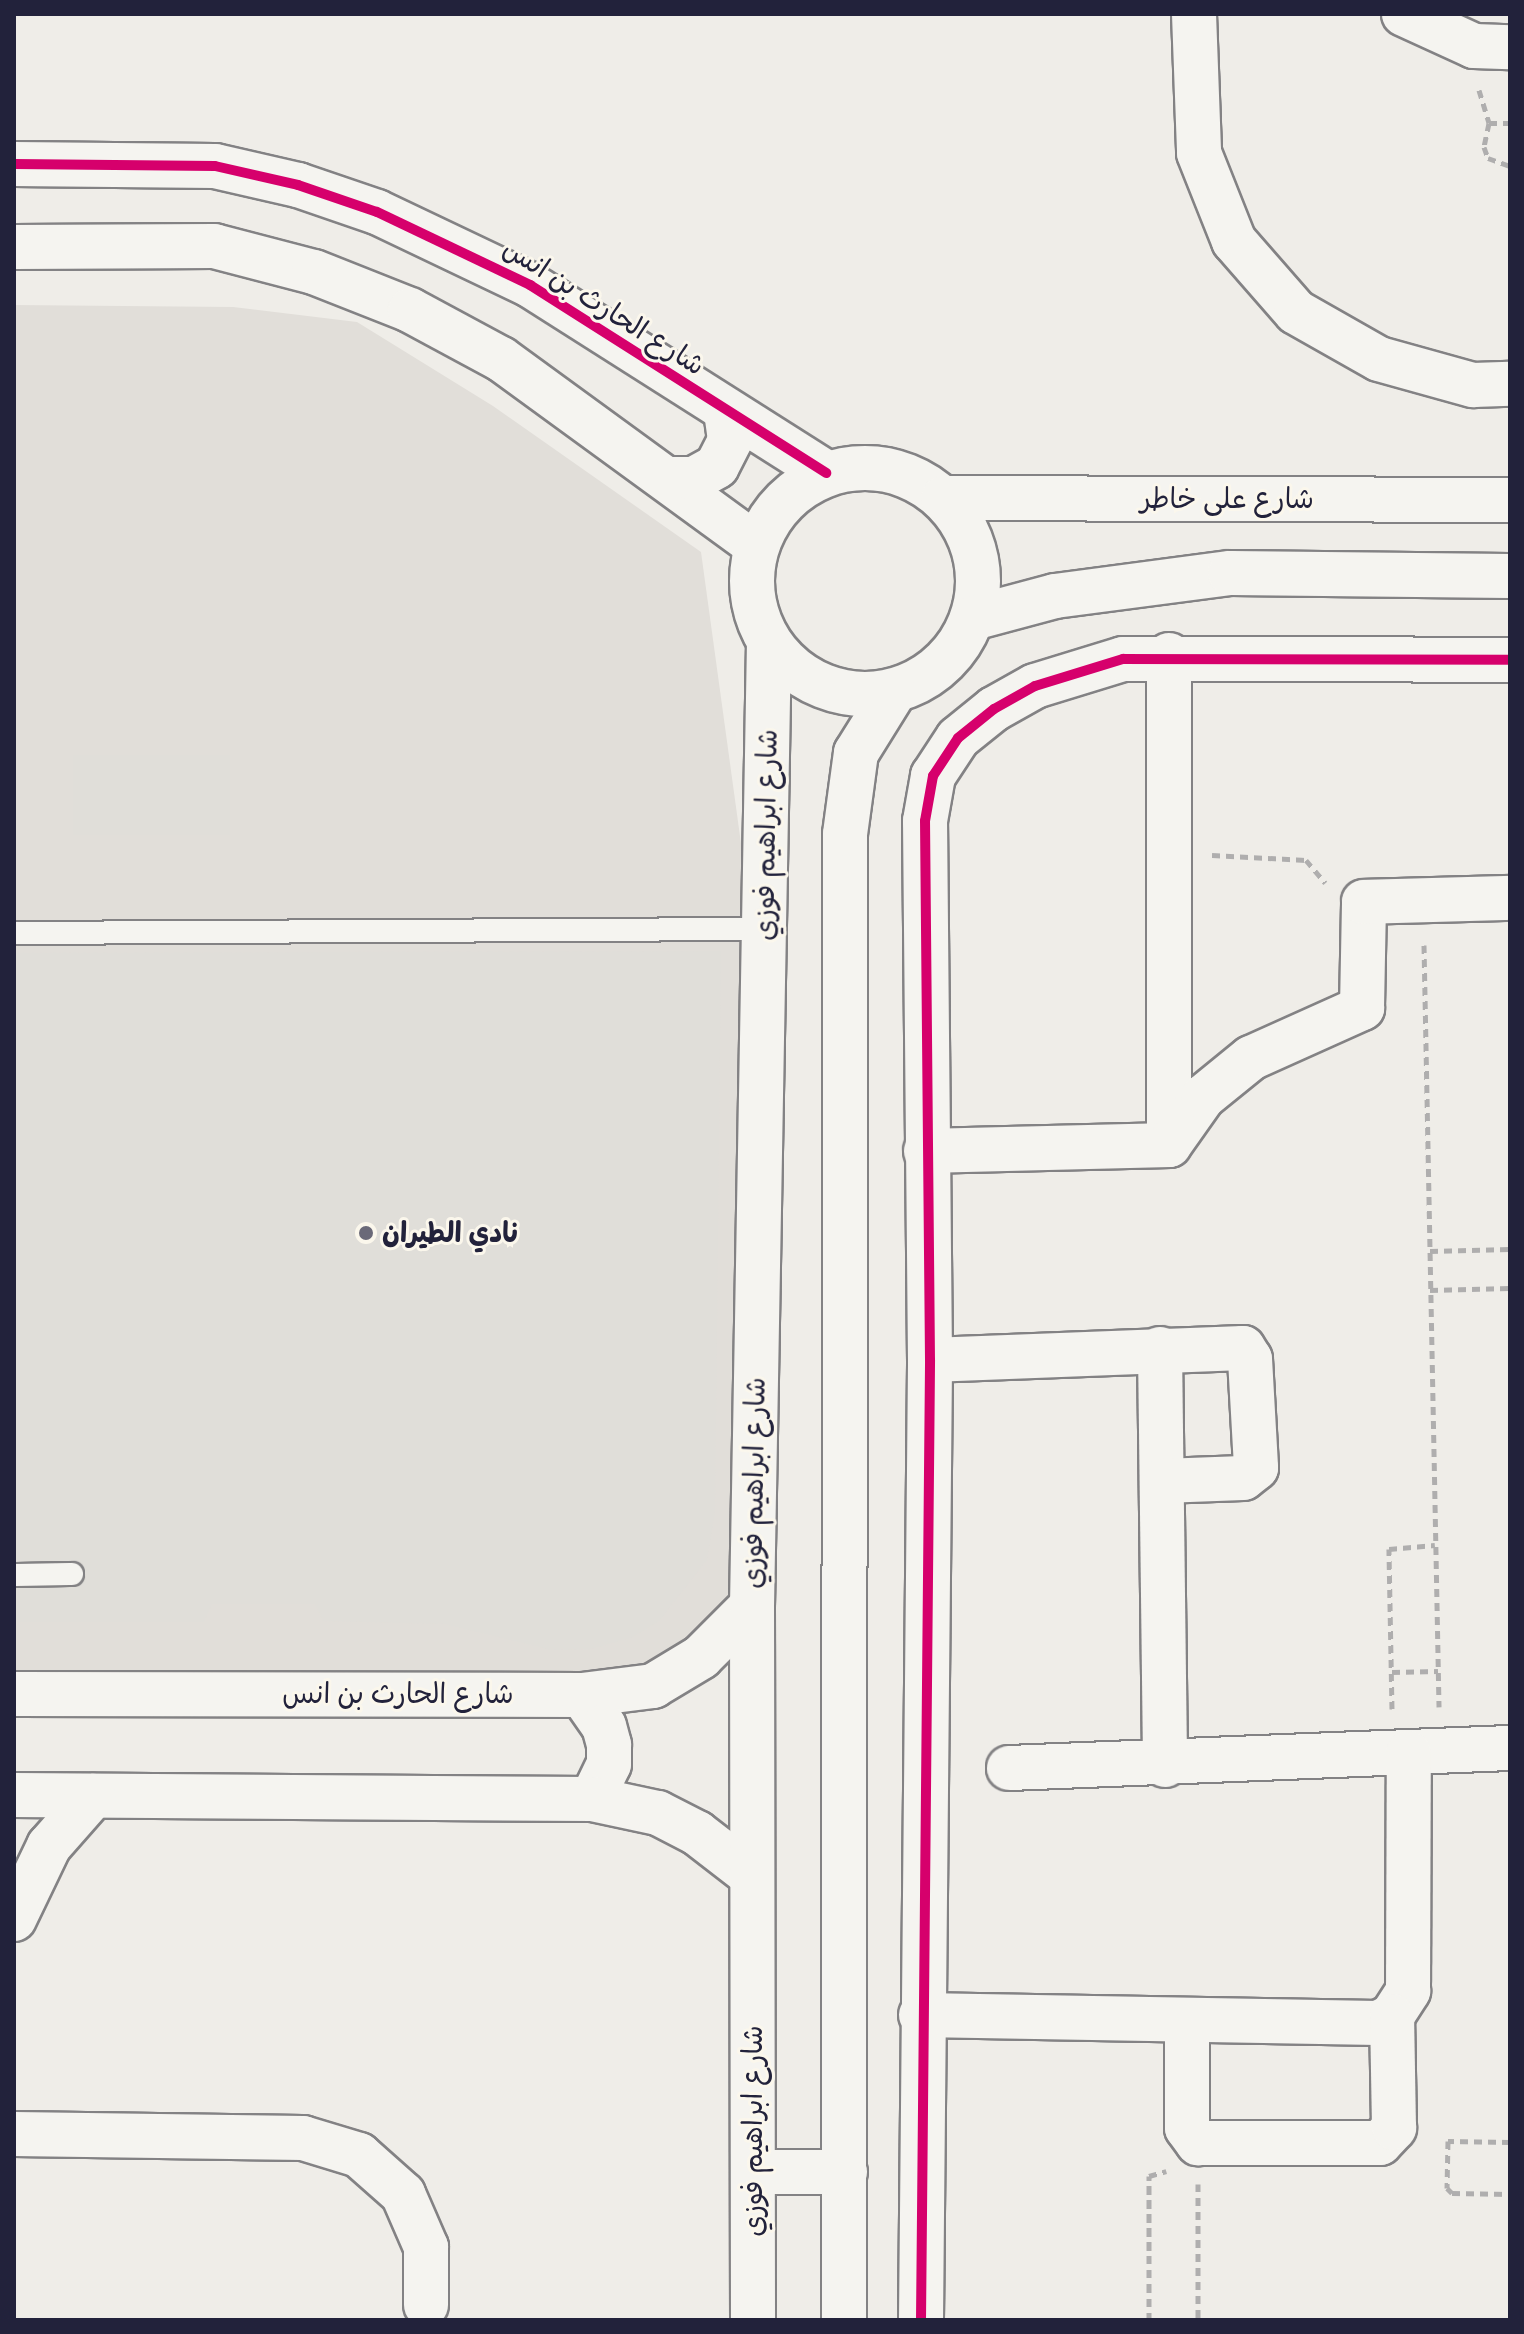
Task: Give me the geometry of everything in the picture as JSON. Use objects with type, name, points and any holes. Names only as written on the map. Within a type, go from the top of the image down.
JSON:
[{"type":"street","points":[[1194,14],[1199,153],[1234,241],[1296,312],[1379,359],[1473,385],[1510,384]]},
{"type":"street","points":[[1404,14],[1489,39]]},
{"type":"street","name":"شارع الحارث بن انس","points":[[14,164],[215,166],[298,185],[377,212],[530,285],[826,473]]},
{"type":"street","points":[[14,247],[214,246],[314,272],[410,310],[501,359],[755,544]]},
{"type":"street","points":[[667,479],[694,479],[717,466],[730,440],[726,411]]},
{"type":"street","points":[[868,467],[909,476],[943,498],[964,524],[976,554],[979,586],[973,618],[955,651],[928,677],[894,692],[847,694],[803,678],[769,646],[750,597],[755,544],[780,505],[826,473],[868,467]]},
{"type":"street","name":"شارع على خاطر","points":[[943,498],[1510,500]]},
{"type":"street","points":[[973,618],[1070,593],[1230,573],[1510,576]]},
{"type":"street","name":"شارع ابراهيم فوزي","points":[[753,2320],[752,1606],[769,646]]},
{"type":"street","points":[[921,2320],[921,2015],[930,1360],[925,821],[933,776],[958,738],[1035,686],[1123,659],[1169,655],[1510,660]]},
{"type":"street","points":[[1169,655],[1169,1145]]},
{"type":"street","points":[[844,2320],[845,834],[856,753],[894,692]]},
{"type":"street","points":[[1169,1145],[1203,1097],[1251,1058],[1362,1008],[1364,902],[1510,898]]},
{"type":"street","points":[[926,1151],[1169,1145]]},
{"type":"street","points":[[930,1360],[1237,1345],[1248,1353],[1256,1468],[1243,1478],[1162,1481]]},
{"type":"street","points":[[1160,1349],[1165,1765]]},
{"type":"street","name":"شارع الحارث بن انس","points":[[14,1694],[582,1695],[653,1686],[701,1657],[752,1606]]},
{"type":"street","points":[[582,1695],[600,1717],[609,1745],[609,1764],[592,1799]]},
{"type":"street","points":[[1009,1768],[1165,1765],[1510,1748]]},
{"type":"street","points":[[921,2015],[1378,2023],[1392,2016],[1408,1991],[1414,1753]]},
{"type":"street","points":[[14,1795],[592,1799],[658,1813],[697,1833],[750,1874]]},
{"type":"street","points":[[14,1919],[49,1846],[93,1796]]},
{"type":"street","points":[[1187,2021],[1187,2128],[1198,2143],[1380,2143],[1394,2128],[1392,2016]]},
{"type":"street","points":[[14,2134],[303,2138],[359,2155],[403,2194],[426,2247],[426,2305]]},
{"type":"street","points":[[753,2172],[845,2172]]},
{"type":"lane","points":[[14,933],[764,929]]},
{"type":"lane","points":[[14,1575],[72,1574]]},
{"type":"path","points":[[1489,39],[1477,72],[1479,99],[1489,123],[1484,147],[1488,158],[1510,166]]},
{"type":"path","points":[[1489,123],[1510,123]]},
{"type":"path","points":[[1169,853],[1306,860],[1341,897],[1364,902]]},
{"type":"path","points":[[1414,1753],[1438,1671],[1423,901]]},
{"type":"path","points":[[1430,1251],[1510,1249]]},
{"type":"path","points":[[1430,1290],[1510,1288]]},
{"type":"path","points":[[1414,1753],[1392,1672],[1389,1549],[1435,1545]]},
{"type":"path","points":[[1392,1672],[1438,1671]]},
{"type":"path","points":[[1510,2142],[1448,2141],[1447,2188],[1452,2193],[1510,2194]]},
{"type":"path","points":[[1149,2320],[1149,2176],[1169,2171]]},
{"type":"path","points":[[1198,2171],[1198,2320]]},
{"type":"shaded area","points":[[14,305],[233,307],[357,322],[493,406],[701,552],[750,909],[743,1580],[708,1637],[652,1672],[14,1674]]},
{"type":"shaded area","points":[[73,755],[230,755],[230,835],[73,835]]},
{"type":"shaded area","name":"نادي الطيران","points":[[721,951],[715,1512],[707,1560],[659,1621],[633,1637],[592,1649],[552,1650],[445,1624],[323,1621],[315,1604],[212,1604],[204,1622],[14,1622],[14,953]]},
{"type":"cycle path","points":[[14,164],[215,166],[298,185],[377,212],[530,285],[826,473]]},
{"type":"cycle path","points":[[921,2320],[930,1360],[925,821],[933,776],[958,738],[994,709],[1035,686],[1123,659],[1510,660]]},
{"type":"place","name":"نادي الطيران","points":[[366,1233]]}]
